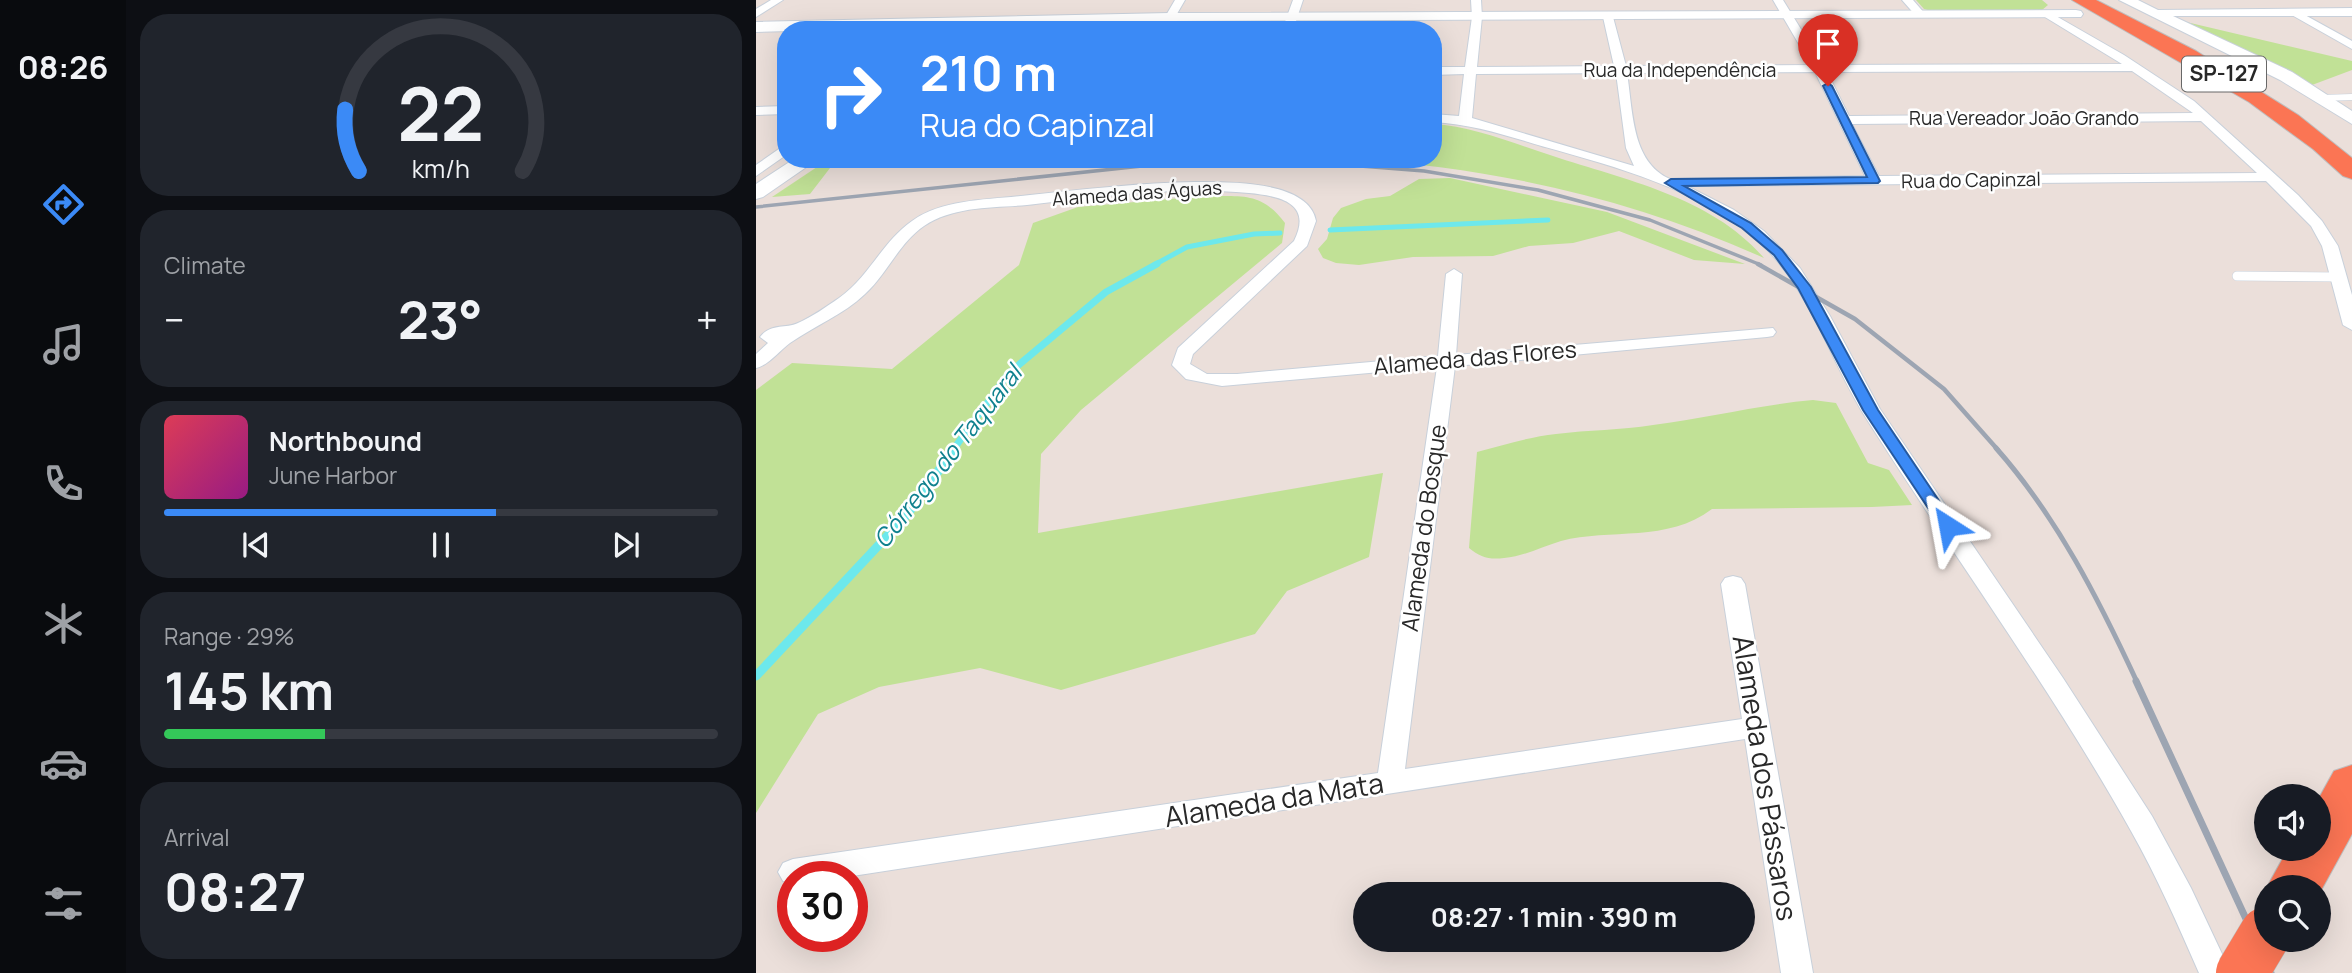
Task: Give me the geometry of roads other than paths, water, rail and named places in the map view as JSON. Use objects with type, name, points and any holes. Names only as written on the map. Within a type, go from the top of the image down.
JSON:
[{"type":"highway","name":"SP-127","points":[[2099,0],[2179,39],[2267,88],[2299,107],[2352,148]]},
{"type":"highway","points":[[2079,7],[2241,98],[2352,171]]},
{"type":"highway","points":[[2308,864],[2352,786]]},
{"type":"highway","points":[[2242,973],[2255,952]]},
{"type":"street","points":[[756,14],[778,0]]},
{"type":"street","points":[[1170,17],[1180,0]]},
{"type":"street","points":[[1290,21],[1298,0]]},
{"type":"street","points":[[1465,120],[1478,17],[1476,0]]},
{"type":"street","points":[[1779,0],[1819,69],[1874,181]]},
{"type":"street","points":[[1907,0],[1921,15]]},
{"type":"street","points":[[2126,0],[2260,63],[2322,98],[2352,119]]},
{"type":"street","points":[[972,21],[987,7]]},
{"type":"street","points":[[2047,7],[2205,117],[2317,224],[2330,246],[2352,325]]},
{"type":"street","points":[[1370,21],[1478,17],[1921,15],[2079,7]]},
{"type":"street","points":[[2294,12],[2352,46]]},
{"type":"street","points":[[2153,13],[2352,12]]},
{"type":"street","points":[[1079,21],[1170,17],[1238,21]]},
{"type":"street","points":[[1608,17],[1621,70],[1633,148],[1640,164],[1758,233],[1778,253],[1804,287],[1871,410],[2106,761],[2144,824],[2193,918],[2215,973]]},
{"type":"street","points":[[756,27],[777,27]]},
{"type":"street","name":"Rua da Independência","points":[[1442,71],[2136,67]]},
{"type":"street","points":[[756,111],[777,110]]},
{"type":"street","name":"Rua Vereador João Grando","points":[[1844,120],[2205,117]]},
{"type":"street","points":[[1442,119],[1465,120],[1667,181]]},
{"type":"street","points":[[1585,156],[1620,156],[1628,154],[1633,148]]},
{"type":"street","points":[[756,172],[777,155]]},
{"type":"street","points":[[756,193],[794,168]]},
{"type":"street","name":"Rua do Capinzal","points":[[1667,181],[2270,177]]},
{"type":"street","name":"Alameda das Águas","points":[[756,363],[778,336],[844,303],[860,289],[912,227],[948,211],[1095,193],[1193,186],[1253,189],[1282,195],[1300,204],[1307,214],[1309,225],[1301,243],[1190,345],[1181,359],[1181,365],[1186,371]]},
{"type":"street","name":"Alameda do Bosque","points":[[1390,782],[1447,360],[1454,274]]},
{"type":"street","points":[[756,325],[778,336]]},
{"type":"street","name":"Alameda das Flores","points":[[1186,371],[1195,376],[1221,381],[1767,332]]},
{"type":"street","name":"Alameda dos Pássaros","points":[[1733,584],[1797,973]]},
{"type":"street","name":"Alameda da Mata","points":[[866,861],[1756,727]]},
{"type":"lane","points":[[2322,98],[2352,97]]},
{"type":"lane","points":[[2237,276],[2338,277]]},
{"type":"waterway","name":"Córrego do Taquaral","points":[[1330,230],[1548,220]]},
{"type":"waterway","name":"Córrego do Taquaral","points":[[1154,265],[1187,247],[1254,234],[1280,233]]},
{"type":"waterway","name":"Córrego do Taquaral","points":[[953,450],[1009,373],[1106,292],[1157,264]]},
{"type":"waterway","name":"Córrego do Taquaral","points":[[756,676],[906,516],[955,448]]},
{"type":"railway","points":[[756,207],[1123,168]]},
{"type":"railway","points":[[1386,168],[1424,171],[1538,190],[1650,220],[1761,265]]},
{"type":"railway","points":[[1758,264],[1855,319],[1944,389],[1998,450]]},
{"type":"railway","points":[[1996,448],[2038,502],[2075,560],[2137,682]]},
{"type":"railway","points":[[2136,681],[2271,973]]}]
